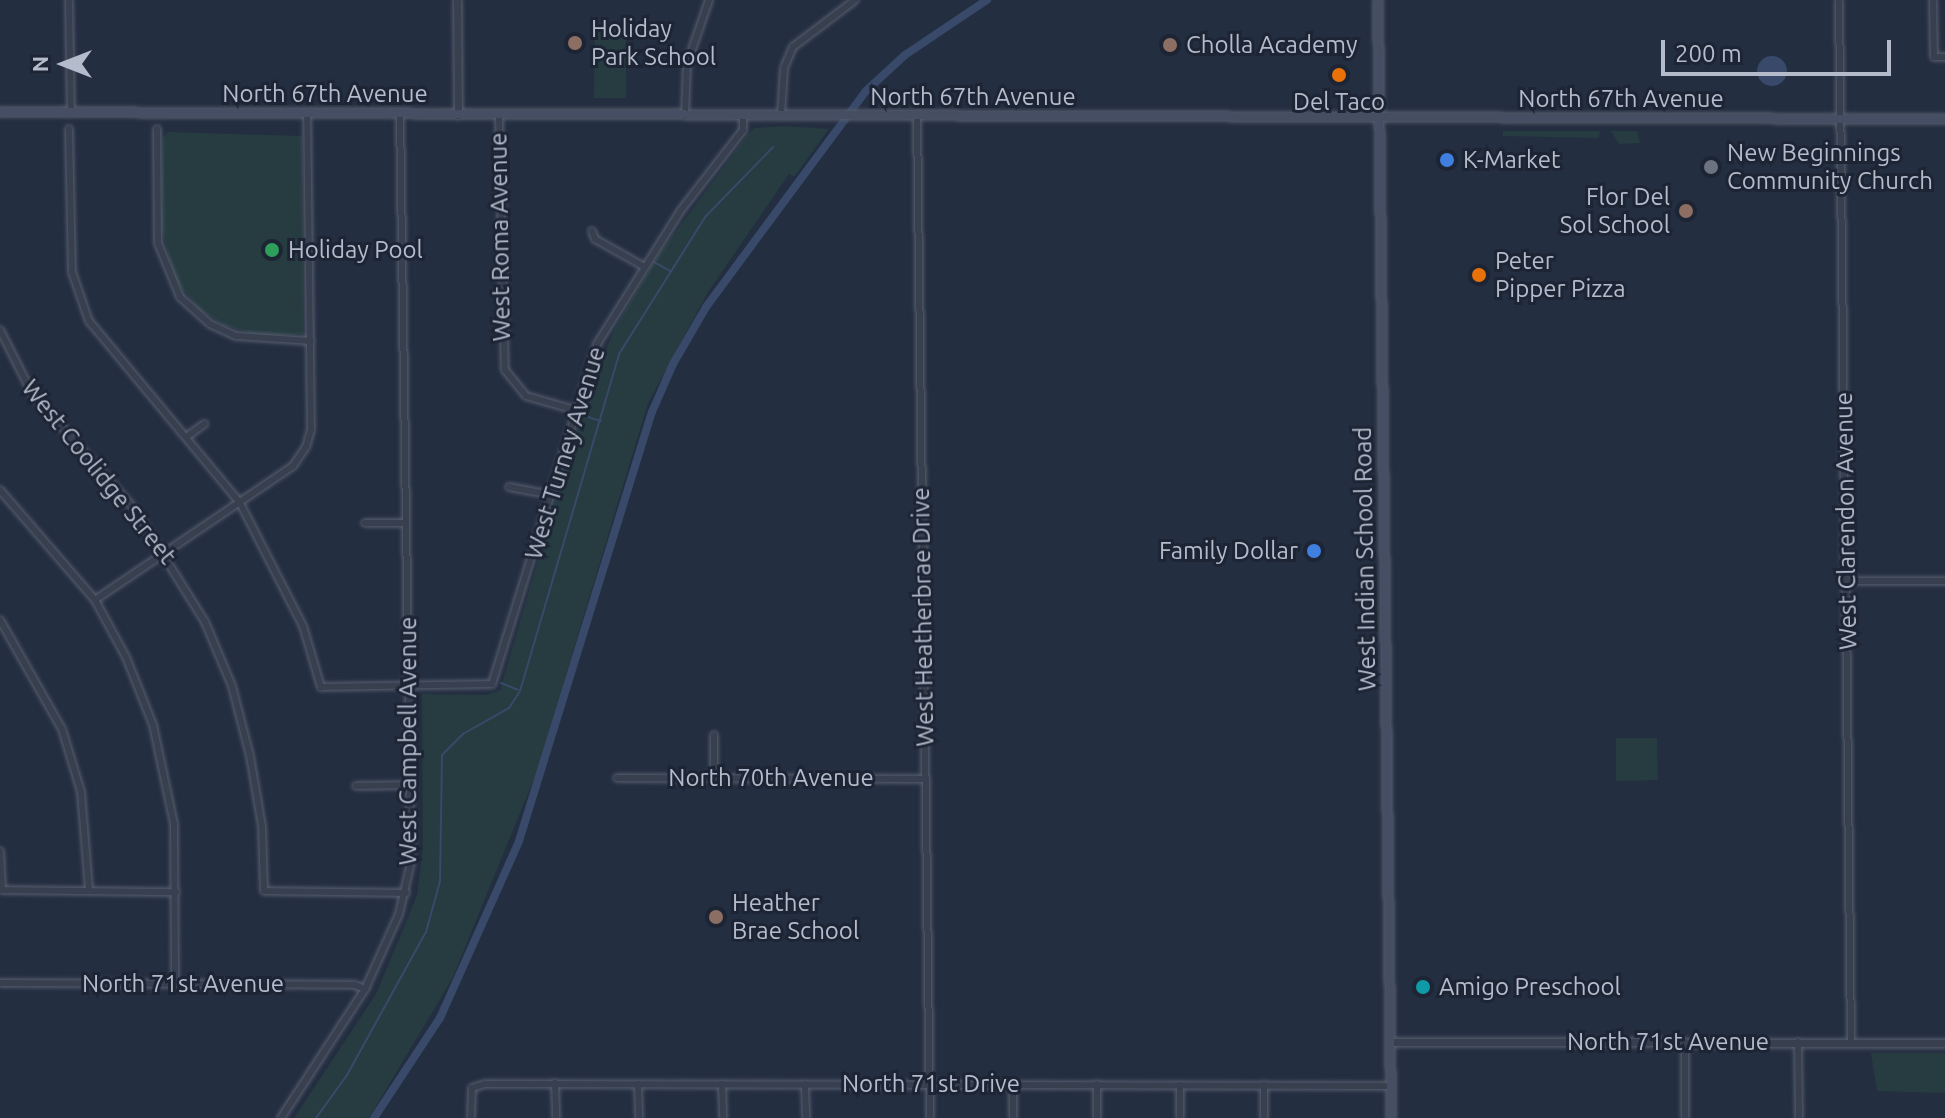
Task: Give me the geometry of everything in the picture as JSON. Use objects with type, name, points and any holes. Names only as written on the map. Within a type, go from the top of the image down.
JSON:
[{"type":"main road","name":"West Indian School Road","points":[[1378,0],[1391,1118]]},
{"type":"main road","name":"North 67th Avenue","points":[[0,112],[1945,119]]},
{"type":"street","points":[[69,0],[71,113]]},
{"type":"street","points":[[457,0],[458,115]]},
{"type":"street","points":[[685,116],[687,64],[709,0]]},
{"type":"street","points":[[781,116],[784,68],[793,47],[855,0]]},
{"type":"street","name":"West Clarendon Avenue","points":[[1839,0],[1851,1043]]},
{"type":"street","points":[[1933,0],[1934,57],[1945,57]]},
{"type":"street","points":[[95,600],[293,466],[311,430],[307,114]]},
{"type":"street","name":"West Campbell Avenue","points":[[281,1118],[365,989],[406,893],[411,785],[400,114]]},
{"type":"street","name":"West Roma Avenue","points":[[499,115],[505,370],[526,396],[575,410]]},
{"type":"street","name":"West Turney Avenue","points":[[409,685],[492,684],[597,344],[643,266],[743,130],[743,116]]},
{"type":"street","name":"West Heatherbrae Drive","points":[[917,116],[930,1118]]},
{"type":"street","points":[[69,129],[72,272],[89,321],[137,383],[189,435],[240,503],[303,626],[321,687],[409,685]]},
{"type":"street","points":[[157,129],[156,233],[164,268],[180,297],[198,314],[249,339],[311,341]]},
{"type":"street","points":[[592,231],[595,239],[643,266]]},
{"type":"street","name":"West Coolidge Street","points":[[0,330],[42,406],[126,499],[167,553],[205,622],[239,709],[260,807],[264,891],[406,893]]},
{"type":"street","points":[[189,435],[204,424]]},
{"type":"street","points":[[509,487],[552,495]]},
{"type":"street","points":[[0,490],[95,600],[126,657],[153,725],[174,824],[175,984]]},
{"type":"street","points":[[365,523],[406,523]]},
{"type":"street","points":[[1847,581],[1945,581]]},
{"type":"street","points":[[0,620],[62,729],[81,792],[89,890]]},
{"type":"street","points":[[714,735],[714,778]]},
{"type":"street","name":"North 70th Avenue","points":[[617,778],[925,779]]},
{"type":"street","points":[[356,786],[411,785]]},
{"type":"street","points":[[0,851],[2,890],[176,892]]},
{"type":"street","name":"North 71st Avenue","points":[[0,983],[355,985],[365,989]]},
{"type":"street","name":"North 71st Avenue","points":[[1391,1042],[1945,1043]]},
{"type":"street","points":[[1685,1042],[1685,1118]]},
{"type":"street","points":[[1798,1042],[1799,1118]]},
{"type":"street","points":[[555,1083],[556,1118]]},
{"type":"street","name":"North 71st Drive","points":[[471,1118],[472,1088],[555,1083],[1391,1086]]},
{"type":"street","points":[[638,1084],[639,1118]]},
{"type":"street","points":[[722,1084],[723,1118]]},
{"type":"street","points":[[805,1084],[806,1118]]},
{"type":"street","points":[[1013,1084],[1013,1118]]},
{"type":"street","points":[[1097,1084],[1097,1118]]},
{"type":"street","points":[[1180,1085],[1180,1118]]},
{"type":"street","points":[[1264,1085],[1264,1118]]},
{"type":"green space","points":[[595,26],[626,26],[626,98],[594,98]]},
{"type":"green space","points":[[785,126],[829,129],[794,177],[789,174],[708,292],[648,403],[536,774],[452,979],[369,1118],[294,1118],[376,994],[417,895],[423,847],[422,694],[486,695],[500,690],[587,395],[615,328],[657,257],[748,134],[755,128]]},
{"type":"green space","points":[[1503,131],[1600,131],[1599,138],[1503,136]]},
{"type":"green space","points":[[1611,131],[1637,131],[1640,143],[1619,144]]},
{"type":"green space","points":[[168,132],[302,136],[303,334],[264,336],[225,326],[200,310],[176,281],[161,227],[162,138]]},
{"type":"green space","points":[[1616,738],[1657,738],[1658,780],[1616,781]]},
{"type":"green space","points":[[1871,1053],[1945,1053],[1945,1093],[1877,1091]]},
{"type":"water","points":[[1772,56],[1783,60],[1787,71],[1783,82],[1772,86],[1761,82],[1757,71],[1761,60]]},
{"type":"waterway","points":[[374,1118],[440,1018],[519,841],[652,412],[673,364],[706,307],[866,91],[905,55],[987,0]]},
{"type":"waterway","points":[[316,1118],[347,1075],[426,932],[440,881],[442,755],[463,734],[509,708],[520,691],[619,354],[706,216],[773,147]]},
{"type":"waterway","points":[[652,261],[670,271]]},
{"type":"waterway","points":[[579,414],[601,421]]},
{"type":"waterway","points":[[501,683],[518,690]]},
{"type":"place","name":"Holiday Park School","points":[[575,43]]},
{"type":"place","name":"Cholla Academy","points":[[1170,45]]},
{"type":"place","name":"Del Taco","points":[[1339,75]]},
{"type":"place","name":"K-Market","points":[[1447,160]]},
{"type":"place","name":"New Beginnings Community Church","points":[[1711,167]]},
{"type":"place","name":"Flor Del Sol School","points":[[1686,211]]},
{"type":"place","name":"Holiday Pool","points":[[272,250]]},
{"type":"place","name":"Peter Pipper Pizza","points":[[1479,275]]},
{"type":"place","name":"Family Dollar","points":[[1314,551]]},
{"type":"place","name":"Heather Brae School","points":[[716,917]]},
{"type":"place","name":"Amigo Preschool","points":[[1423,987]]}]
